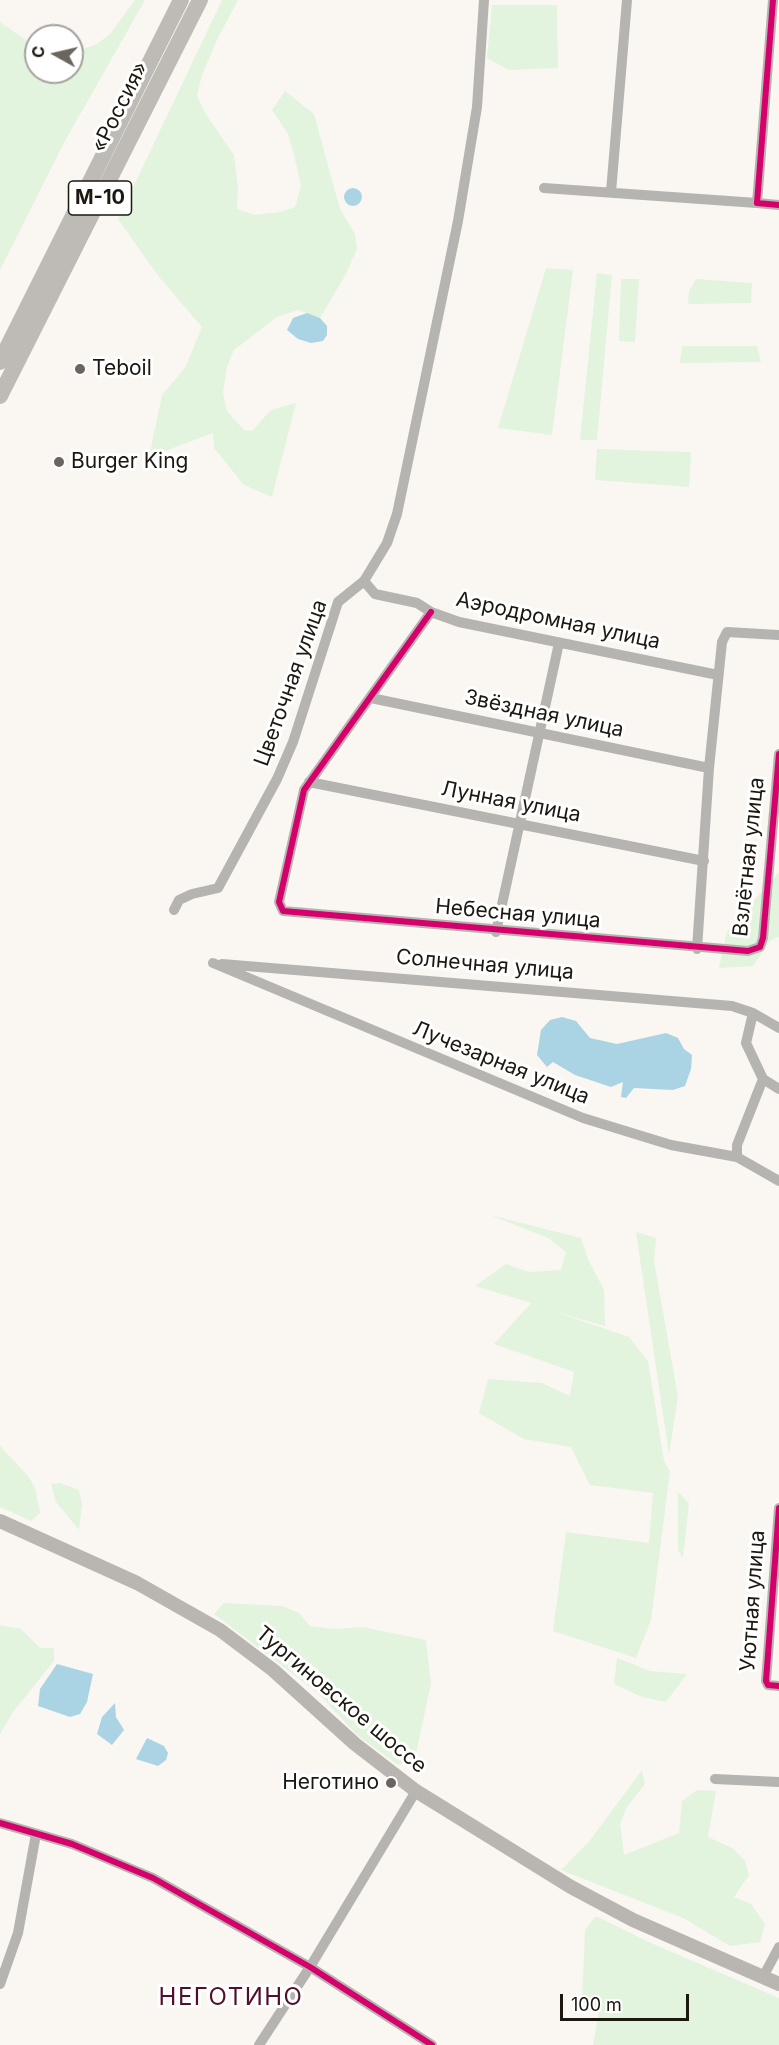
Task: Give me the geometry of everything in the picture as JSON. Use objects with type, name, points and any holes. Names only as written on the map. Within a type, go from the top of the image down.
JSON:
[{"type":"highway","name":"«Россия»","points":[[0,362],[181,0]]},
{"type":"highway","name":"«Россия»","points":[[0,396],[200,0]]},
{"type":"main road","name":"Тургиновское шоссе","points":[[0,1521],[137,1583],[220,1630],[256,1656],[355,1744],[416,1791],[603,1905],[779,1984]]},
{"type":"street","name":"Цветочная улица","points":[[174,910],[179,900],[192,894],[218,888],[277,779],[293,742],[338,602],[364,581],[387,543],[397,514],[460,210],[477,107],[484,0]]},
{"type":"street","points":[[611,192],[627,0]]},
{"type":"street","points":[[757,203],[773,64],[772,0]]},
{"type":"street","points":[[544,188],[779,205]]},
{"type":"street","name":"Аэродромная улица","points":[[364,581],[375,594],[417,603],[431,612],[459,622],[718,675]]},
{"type":"street","points":[[309,782],[431,612]]},
{"type":"street","points":[[697,949],[709,768],[722,642],[727,632],[779,635]]},
{"type":"street","points":[[496,932],[559,643]]},
{"type":"street","name":"Звёздная улица","points":[[371,698],[709,768]]},
{"type":"street","name":"Взлётная улица","points":[[743,951],[760,947],[764,938],[779,754]]},
{"type":"street","name":"Лунная улица","points":[[309,782],[704,861]]},
{"type":"street","name":"Небесная улица","points":[[309,782],[304,790],[279,902],[279,908],[290,913],[697,949],[743,951]]},
{"type":"street","name":"Солнечная улица","points":[[213,963],[708,1004],[742,1008],[779,1028]]},
{"type":"street","name":"Лучезарная улица","points":[[213,963],[583,1118],[671,1145],[737,1157],[779,1181]]},
{"type":"street","points":[[753,1013],[746,1043],[763,1079],[779,1089]]},
{"type":"street","points":[[737,1157],[737,1145],[763,1079]]},
{"type":"street","name":"Уютная улица","points":[[779,1516],[774,1634],[766,1683],[779,1686]]},
{"type":"street","points":[[714,1779],[779,1782]]},
{"type":"street","points":[[259,2045],[310,1967],[416,1791]]},
{"type":"street","points":[[0,1823],[72,1844],[153,1878],[310,1967],[432,2045]]},
{"type":"street","points":[[0,1984],[18,1934],[36,1834]]},
{"type":"street","points":[[763,1977],[779,1947]]},
{"type":"green space","points":[[135,0],[145,0],[65,141],[0,270],[0,22],[24,39],[24,84],[84,84],[84,49],[97,44],[110,34]]},
{"type":"green space","points":[[222,0],[238,0],[202,75],[197,96],[207,116],[234,155],[238,187],[237,209],[255,215],[280,212],[295,207],[301,186],[294,155],[288,134],[272,110],[285,91],[314,114],[340,209],[355,234],[357,249],[346,274],[320,318],[298,310],[277,317],[234,350],[227,367],[223,393],[227,411],[244,430],[252,431],[271,410],[296,403],[272,497],[244,485],[214,448],[213,433],[149,457],[162,395],[185,368],[202,327],[159,277],[118,219]]},
{"type":"green space","points":[[492,5],[557,5],[558,68],[509,70],[487,58]]},
{"type":"green space","points":[[546,268],[573,270],[552,435],[498,428]]},
{"type":"green space","points":[[597,273],[612,275],[597,440],[580,440]]},
{"type":"green space","points":[[621,279],[639,279],[635,342],[619,341]]},
{"type":"green space","points":[[696,279],[752,283],[751,303],[688,304],[689,291]]},
{"type":"green space","points":[[682,346],[757,346],[761,362],[680,363]]},
{"type":"green space","points":[[597,449],[691,452],[689,487],[595,480]]},
{"type":"green space","points":[[779,872],[779,937],[770,941],[753,966],[719,968],[727,931]]},
{"type":"green space","points":[[490,1215],[581,1238],[588,1259],[604,1290],[605,1326],[556,1312],[629,1337],[648,1361],[664,1461],[670,1472],[651,1620],[636,1658],[553,1631],[566,1532],[649,1543],[653,1493],[590,1485],[571,1447],[524,1439],[479,1413],[488,1379],[542,1383],[570,1396],[574,1372],[494,1344],[531,1303],[475,1286],[506,1264],[529,1272],[561,1270],[566,1252],[548,1238]]},
{"type":"green space","points":[[636,1232],[656,1238],[654,1261],[678,1397],[669,1455]]},
{"type":"green space","points":[[0,1446],[29,1477],[35,1488],[40,1513],[31,1521],[0,1507]]},
{"type":"green space","points":[[60,1483],[79,1490],[82,1505],[79,1530],[56,1502],[51,1484]]},
{"type":"green space","points":[[678,1492],[689,1503],[683,1558],[678,1550]]},
{"type":"green space","points":[[224,1603],[282,1606],[299,1613],[310,1626],[336,1629],[363,1627],[426,1640],[431,1683],[415,1759],[398,1765],[357,1735],[319,1694],[214,1614]]},
{"type":"green space","points":[[0,1625],[21,1629],[40,1648],[54,1648],[54,1661],[13,1712],[0,1734]]},
{"type":"green space","points":[[617,1658],[650,1671],[687,1674],[666,1702],[642,1697],[614,1684]]},
{"type":"green space","points":[[642,1770],[645,1784],[627,1807],[620,1824],[624,1855],[679,1833],[682,1801],[697,1790],[716,1791],[708,1837],[734,1849],[745,1861],[749,1875],[734,1897],[751,1904],[765,1924],[760,1942],[730,1946],[683,1918],[561,1870],[588,1843]]},
{"type":"green space","points":[[596,1916],[651,1943],[779,1998],[779,2045],[593,2045],[599,2011],[582,2000],[585,1930]]},
{"type":"water","points":[[353,188],[359,191],[362,197],[359,203],[353,206],[347,203],[344,197],[347,191]]},
{"type":"water","points":[[307,313],[320,318],[327,326],[327,335],[323,341],[311,343],[298,339],[287,330],[293,318]]},
{"type":"water","points":[[562,1017],[576,1021],[590,1038],[617,1044],[666,1033],[678,1038],[684,1049],[692,1055],[691,1069],[685,1086],[673,1090],[634,1088],[626,1098],[621,1097],[623,1082],[611,1087],[575,1075],[553,1062],[547,1067],[537,1055],[541,1030],[550,1020]]},
{"type":"water","points":[[57,1664],[93,1674],[87,1702],[80,1714],[70,1717],[38,1706],[40,1689]]},
{"type":"water","points":[[115,1703],[116,1717],[124,1730],[112,1745],[97,1734],[102,1717]]},
{"type":"water","points":[[147,1738],[164,1746],[168,1753],[166,1760],[158,1766],[136,1759]]},
{"type":"cycle path","points":[[773,0],[757,203],[779,205]]},
{"type":"cycle path","points":[[431,612],[304,790],[279,902],[283,911],[748,951],[760,947],[763,938],[779,754]]},
{"type":"cycle path","points":[[779,1508],[766,1681],[768,1685],[779,1686]]},
{"type":"cycle path","points":[[0,1823],[72,1844],[153,1878],[310,1967],[432,2045]]},
{"type":"place","name":"Teboil","points":[[80,369]]},
{"type":"place","name":"Burger King","points":[[59,462]]},
{"type":"place","name":"Неготино","points":[[391,1783]]},
{"type":"district","name":"НЕГОТИНО","points":[[231,1998]]}]
